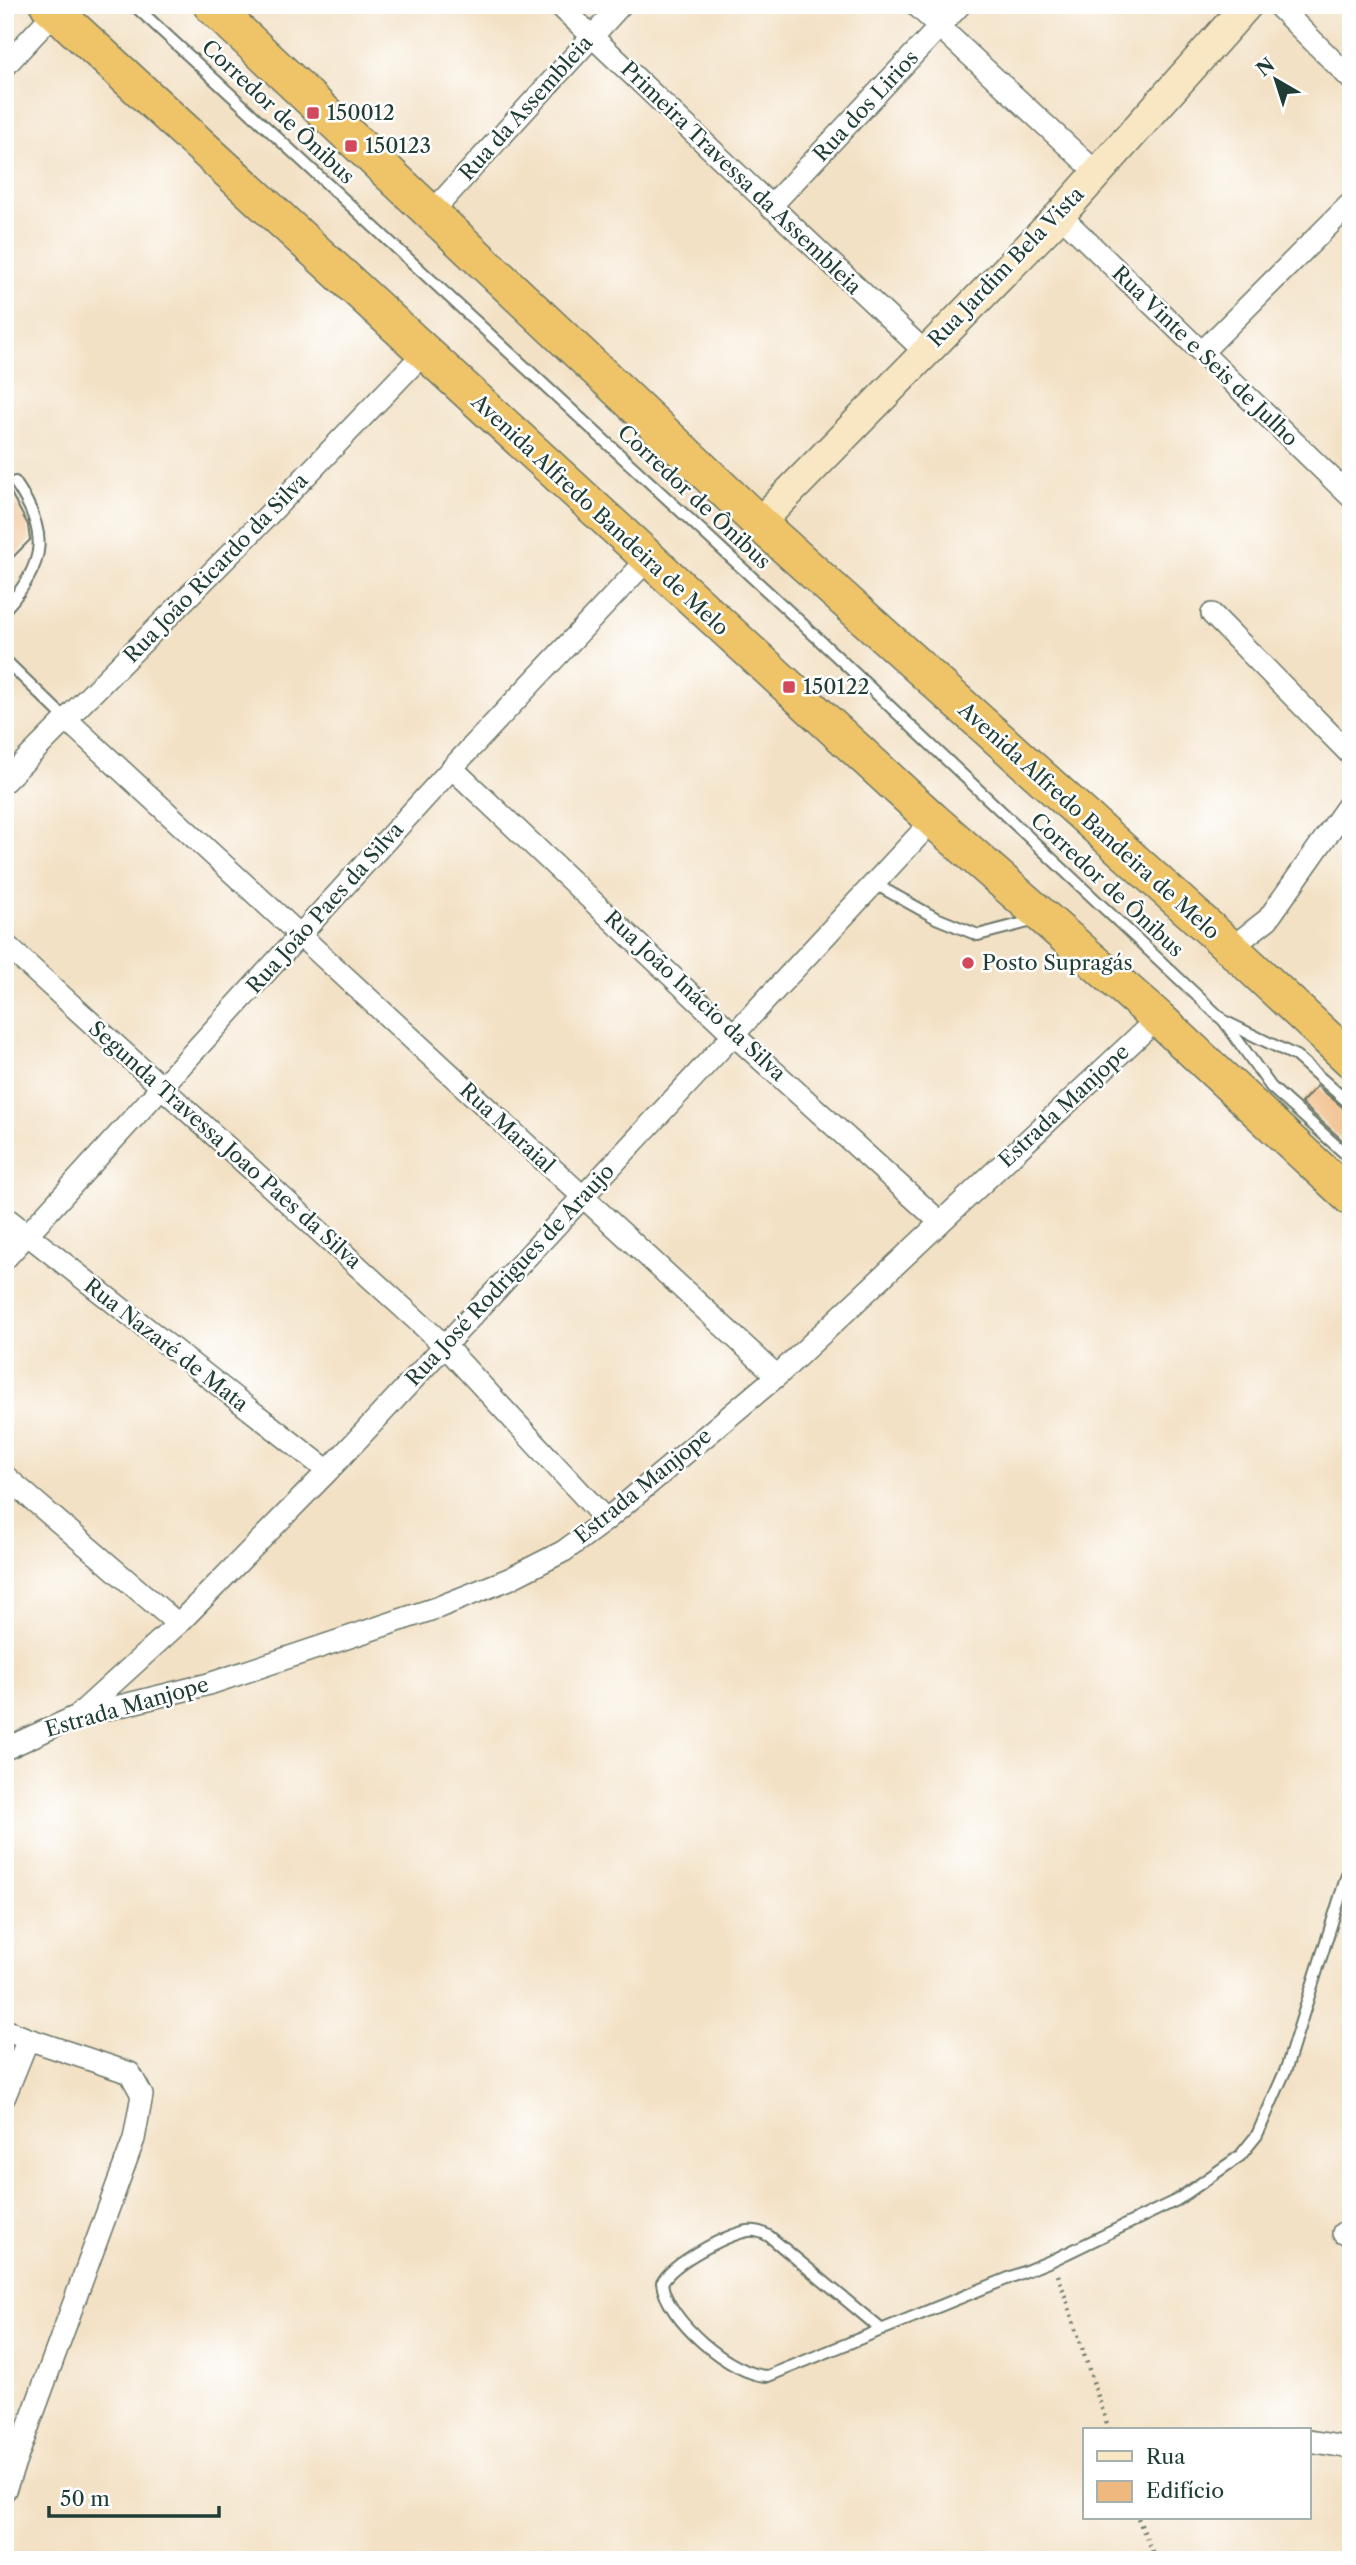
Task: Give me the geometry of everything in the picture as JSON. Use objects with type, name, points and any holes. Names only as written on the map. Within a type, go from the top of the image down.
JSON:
[{"type":"highway","name":"Avenida Alfredo Bandeira de Melo","points":[[211,5],[759,523],[1231,948],[1351,1060]]},
{"type":"highway","name":"Avenida Alfredo Bandeira de Melo","points":[[52,9],[933,820],[1158,1018],[1351,1198]]},
{"type":"main road","name":"Rua Jardim Bela Vista","points":[[759,523],[1059,215],[1247,5]]},
{"type":"street","name":"Primeira Travessa da Assembleia","points":[[559,5],[924,351]]},
{"type":"street","name":"Rua da Assembleia","points":[[432,212],[621,5]]},
{"type":"street","points":[[916,5],[1097,173]]},
{"type":"street","name":"Rua dos Lirios","points":[[770,207],[960,5]]},
{"type":"street","points":[[1277,5],[1351,79]]},
{"type":"street","points":[[5,66],[52,9]]},
{"type":"street","points":[[1202,352],[1349,210]]},
{"type":"street","name":"Rua Vinte e Seis de Julho","points":[[1059,215],[1351,498]]},
{"type":"street","name":"Rua João Ricardo da Silva","points":[[5,781],[424,353]]},
{"type":"street","name":"Rua João Paes da Silva","points":[[5,1259],[29,1237],[161,1087],[452,768],[648,559]]},
{"type":"street","points":[[1212,614],[1351,755]]},
{"type":"street","name":"Rua Maraial","points":[[67,720],[302,934],[580,1197],[777,1376]]},
{"type":"street","name":"Rua João Inácio da Silva","points":[[452,768],[736,1036],[940,1222]]},
{"type":"street","points":[[1231,948],[1268,919],[1351,801]]},
{"type":"street","name":"Rua José Rodrigues de Araujo","points":[[75,1717],[178,1624],[328,1471],[446,1346],[580,1197],[736,1036],[933,820]]},
{"type":"street","name":"Segunda Travessa Joao Paes da Silva","points":[[5,944],[446,1346],[606,1520]]},
{"type":"street","name":"Estrada Manjope","points":[[10,1740],[75,1717],[209,1684],[439,1607],[509,1578],[564,1550],[606,1520],[777,1376],[1158,1018]]},
{"type":"street","name":"Rua Nazaré de Mata","points":[[5,1217],[328,1471]]},
{"type":"street","points":[[5,1476],[178,1624]]},
{"type":"street","points":[[5,2030],[130,2073],[142,2095],[134,2138],[5,2490]]},
{"type":"street","points":[[5,2096],[29,2039]]},
{"type":"street","points":[[1310,2441],[1351,2448]]},
{"type":"lane","name":"Corredor de Ônibus","points":[[134,5],[795,617],[1224,1021],[1271,1087],[1351,1159]]},
{"type":"lane","points":[[5,609],[34,567],[41,543],[33,512],[15,482]]},
{"type":"lane","points":[[5,660],[67,720]]},
{"type":"lane","points":[[875,884],[936,918],[978,935],[989,935],[1045,918]]},
{"type":"lane","name":"Corredor de Ônibus","points":[[1224,1021],[1296,1056],[1351,1105]]},
{"type":"lane","points":[[882,2330],[769,2236],[758,2231],[747,2231],[711,2245],[679,2266],[662,2283],[666,2301],[679,2319],[720,2356],[758,2376],[779,2374],[1053,2260],[1177,2200],[1240,2156],[1257,2135],[1286,2069],[1351,1862]]},
{"type":"path","points":[[1053,2260],[1108,2428]]},
{"type":"path","points":[[1139,2520],[1158,2560]]},
{"type":"building","points":[[5,482],[28,525],[30,540],[5,565]]},
{"type":"building","points":[[1317,1086],[1351,1114],[1351,1148],[1301,1103]]},
{"type":"place","name":"150012","points":[[313,113]]},
{"type":"place","name":"150123","points":[[351,146]]},
{"type":"place","name":"150122","points":[[789,687]]},
{"type":"place","name":"Posto Supragás","points":[[968,963]]}]
